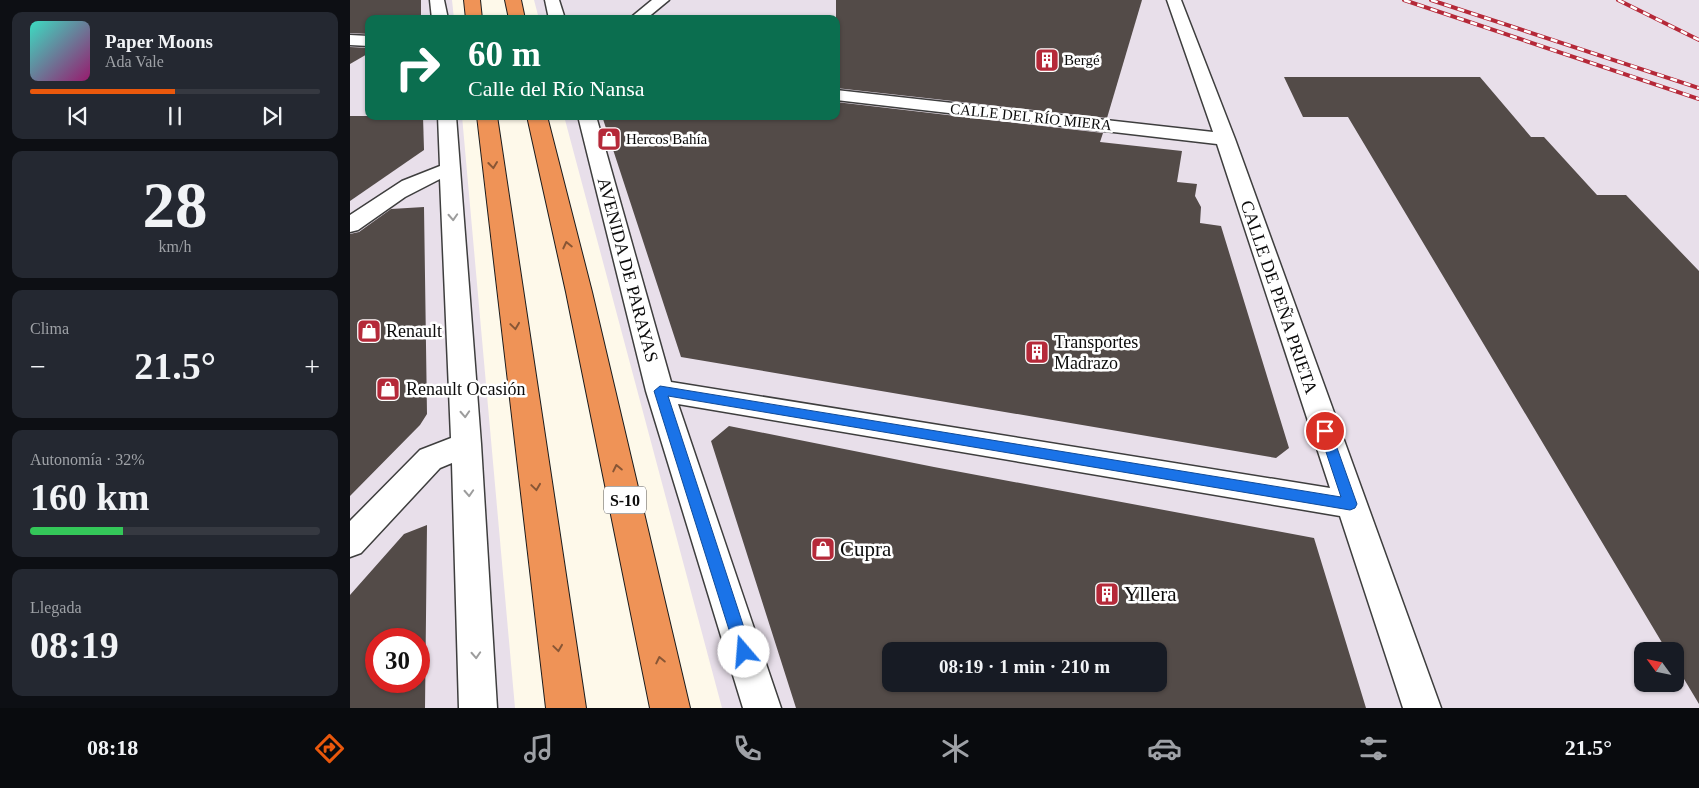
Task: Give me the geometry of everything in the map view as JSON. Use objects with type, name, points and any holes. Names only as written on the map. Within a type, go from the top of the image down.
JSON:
[{"type":"highway","points":[[472,0],[474,15]]},
{"type":"highway","points":[[513,0],[516,15]]},
{"type":"highway","points":[[488,120],[566,708]]},
{"type":"highway","name":"S-10","points":[[546,120],[543,142],[579,292],[670,708]]},
{"type":"street","points":[[436,0],[439,15]]},
{"type":"street","points":[[552,0],[557,15]]},
{"type":"street","points":[[641,15],[662,0]]},
{"type":"street","name":"CALLE DE PEÑA PRIETA","points":[[1174,0],[1226,139],[1350,504],[1422,708]]},
{"type":"street","points":[[350,40],[365,41]]},
{"type":"street","name":"CALLE DEL RÍO MIERA","points":[[840,95],[1226,139]]},
{"type":"street","points":[[447,120],[466,444],[478,708]]},
{"type":"street","name":"AVENIDA DE PARAYAS","points":[[588,120],[660,391],[762,708]]},
{"type":"street","points":[[350,225],[399,189],[428,175],[450,169]]},
{"type":"street","points":[[660,391],[1350,504]]},
{"type":"street","points":[[350,544],[430,459],[466,444]]},
{"type":"shaded area","points":[[350,0],[452,0],[454,15],[365,15],[365,120],[462,120],[515,708],[350,708]]},
{"type":"shaded area","points":[[534,0],[1699,0],[1699,708],[722,708],[565,120],[840,120],[840,15],[538,15]]},
{"type":"building","points":[[350,0],[421,0],[421,15],[365,15],[365,34],[350,33]]},
{"type":"building","points":[[836,0],[1142,0],[1107,118],[840,88],[840,15],[836,15]]},
{"type":"building","points":[[350,47],[365,48],[365,55],[350,64]]},
{"type":"building","points":[[1284,77],[1480,77],[1531,137],[1544,137],[1597,195],[1626,195],[1699,271],[1699,704],[1684,679],[1684,642],[1662,642],[1348,117],[1303,117]]},
{"type":"building","points":[[840,102],[1103,133],[1100,142],[1182,151],[1177,182],[1197,184],[1195,196],[1201,207],[1200,223],[1221,226],[1289,448],[1276,458],[681,357],[603,120],[840,120]]},
{"type":"building","points":[[350,116],[365,116],[365,120],[423,120],[424,150],[350,201]]},
{"type":"building","points":[[424,207],[427,414],[420,425],[350,496],[350,234],[359,232],[391,209]]},
{"type":"building","name":"Yllera","points":[[729,426],[934,467],[1314,538],[1366,708],[796,708],[711,441]]},
{"type":"building","points":[[427,525],[426,628],[365,628],[365,693],[425,693],[425,708],[350,708],[350,595],[404,534]]},
{"type":"railway","points":[[1404,0],[1699,99]]},
{"type":"railway","points":[[1431,0],[1699,88]]},
{"type":"railway","points":[[1618,0],[1699,40]]},
{"type":"place","name":"Bergé","points":[[1047,60]]},
{"type":"place","name":"Hercos Bahía","points":[[609,139]]},
{"type":"place","name":"Renault","points":[[369,331]]},
{"type":"place","name":"Transportes Madrazo","points":[[1037,352]]},
{"type":"place","name":"Renault Ocasión","points":[[388,389]]},
{"type":"place","name":"Cupra","points":[[823,549]]},
{"type":"place","name":"Yllera","points":[[1107,594]]},
{"type":"route","points":[[744,652],[660,391],[1350,504],[1325,431]]}]
